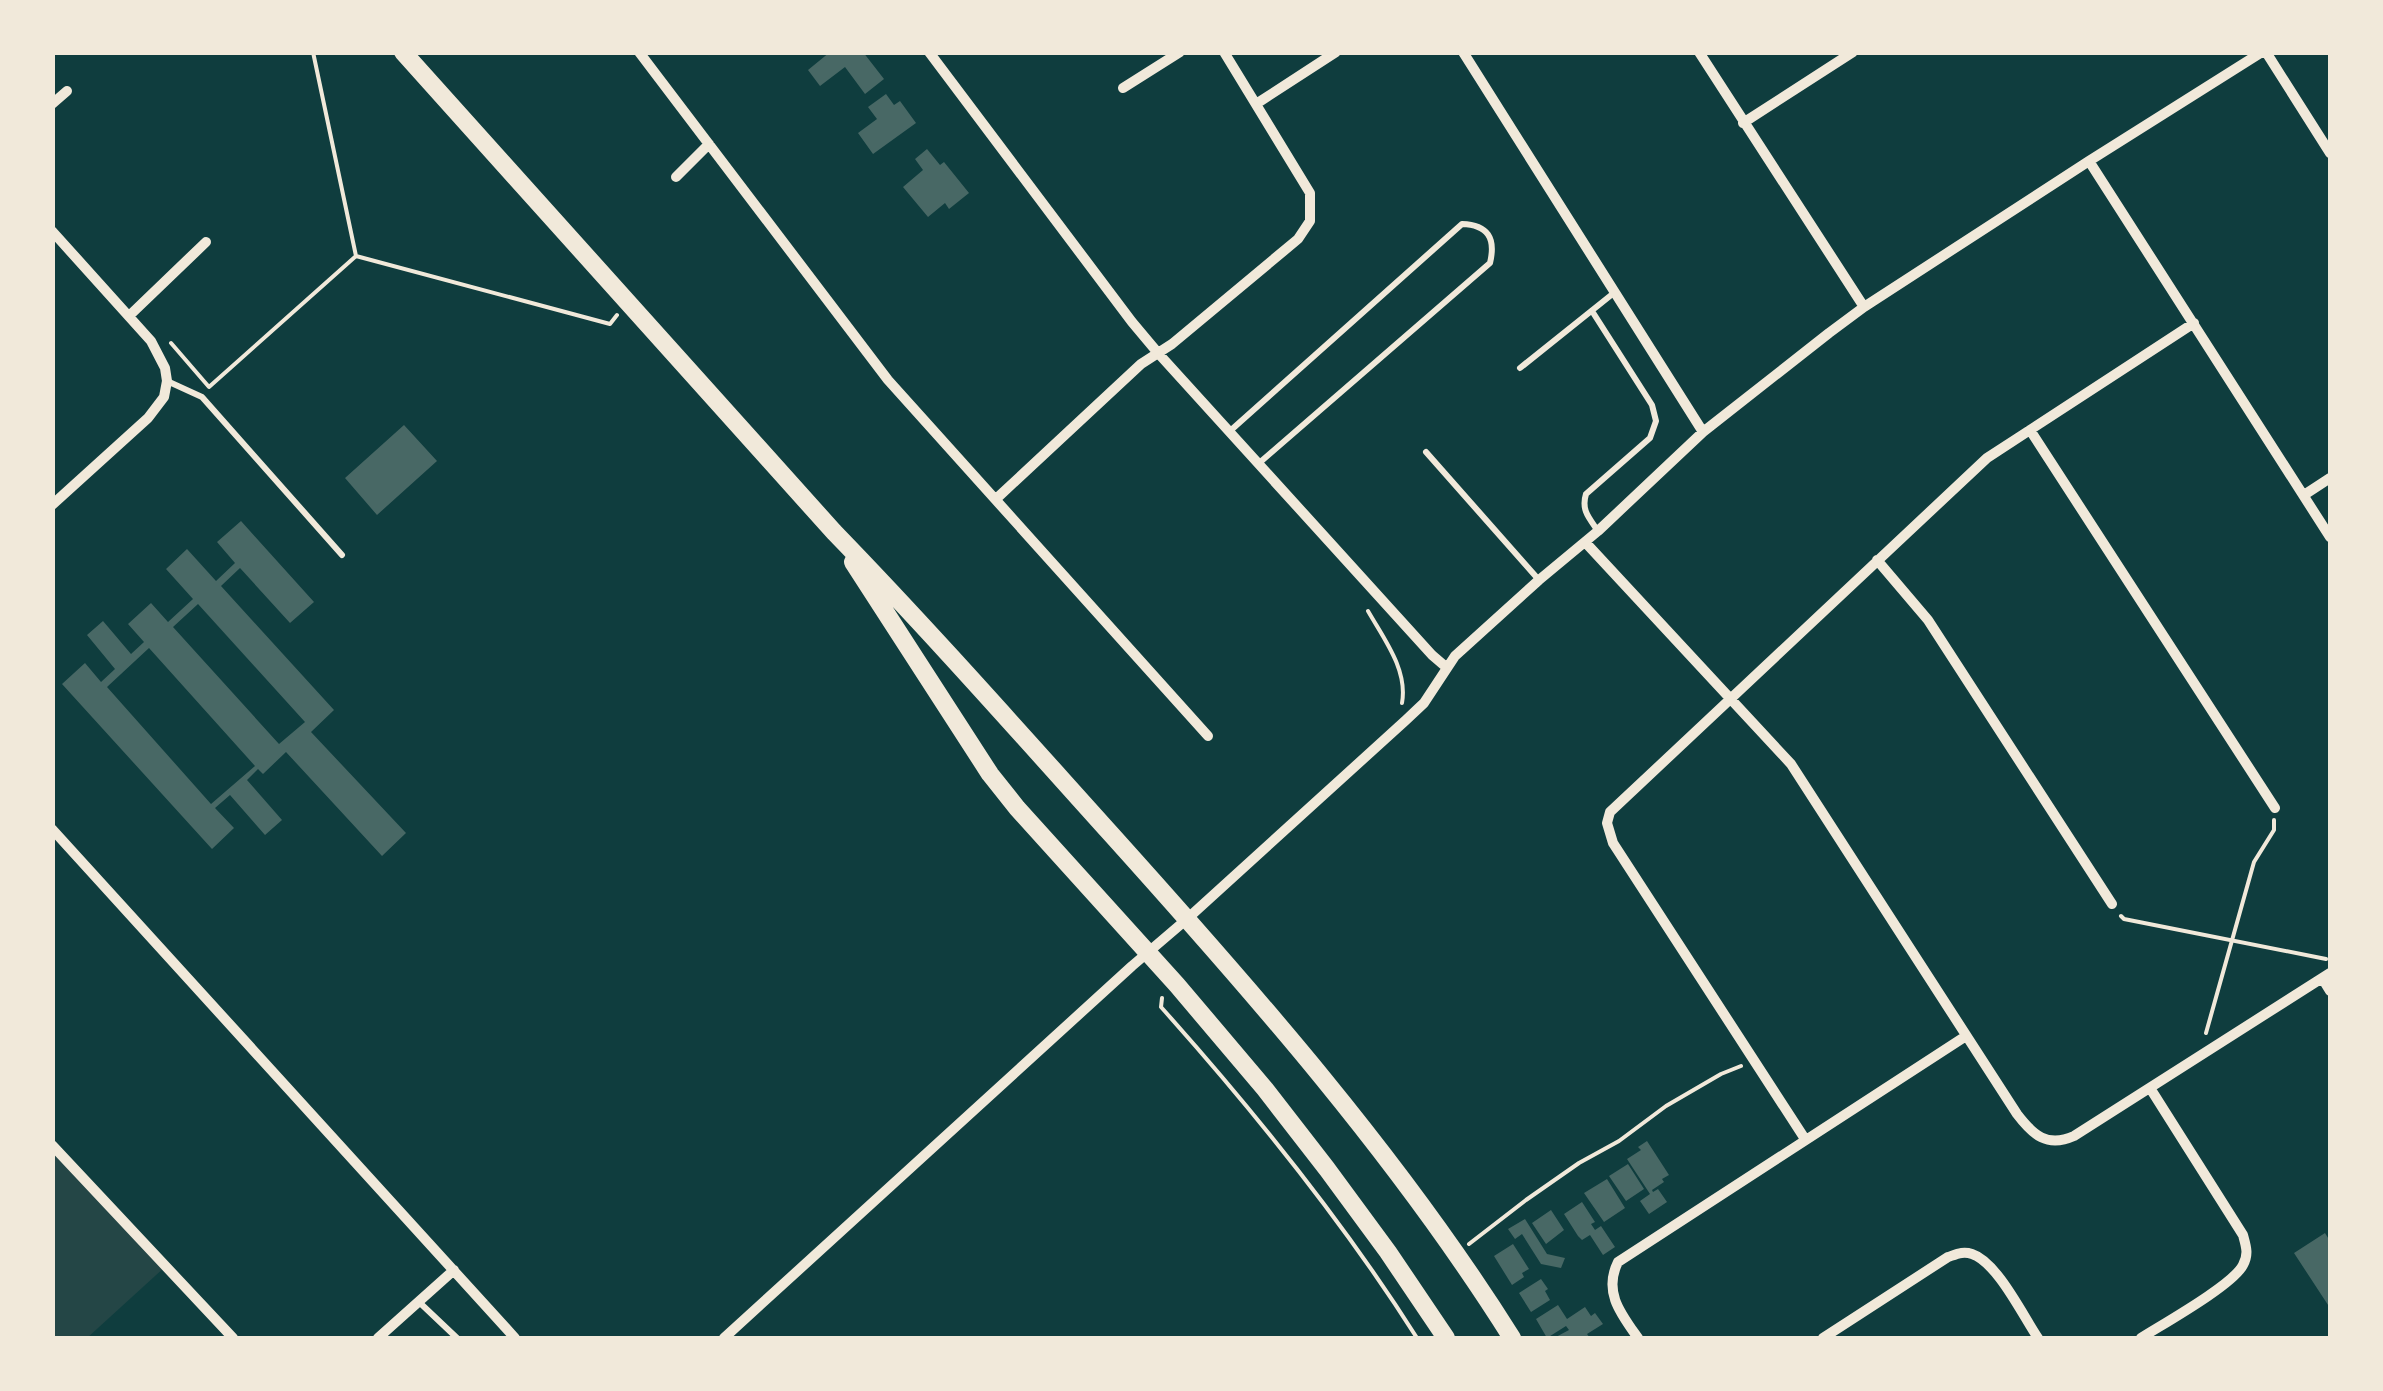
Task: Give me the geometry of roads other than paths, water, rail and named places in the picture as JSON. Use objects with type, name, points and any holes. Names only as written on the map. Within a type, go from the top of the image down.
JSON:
[{"type":"main road","points":[[402,52],[1187,919],[1401,1178],[1512,1338]]},
{"type":"main road","points":[[834,532],[990,774],[1265,1089],[1328,1169],[1446,1338]]},
{"type":"street","points":[[639,52],[888,380],[1208,736]]},
{"type":"street","points":[[929,52],[1158,353],[1446,668]]},
{"type":"street","points":[[1123,88],[1180,52]]},
{"type":"street","points":[[996,499],[1141,364],[1172,344],[1298,240],[1310,221],[1310,193],[1224,52]]},
{"type":"street","points":[[1256,104],[1336,52]]},
{"type":"street","points":[[1463,52],[1703,432]]},
{"type":"street","points":[[1698,52],[1864,306]]},
{"type":"street","points":[[1743,122],[1852,52]]},
{"type":"street","points":[[724,1338],[1424,703],[1456,656],[1539,580],[1598,531],[1703,432],[1864,306],[2264,52],[2330,153]]},
{"type":"street","points":[[52,104],[67,92]]},
{"type":"street","points":[[676,177],[710,144]]},
{"type":"street","points":[[2089,161],[2330,537]]},
{"type":"street","points":[[52,231],[159,354],[167,381],[164,397],[148,418],[52,505]]},
{"type":"street","points":[[129,316],[206,242]]},
{"type":"street","points":[[1805,1139],[1613,843],[1606,823],[1610,812],[1987,458],[2194,323]]},
{"type":"street","points":[[2030,430],[2274,808]]},
{"type":"street","points":[[2304,495],[2330,478]]},
{"type":"street","points":[[1585,542],[1791,764],[2031,1133],[2041,1139],[2063,1141],[2074,1136],[2326,975],[2330,991]]},
{"type":"street","points":[[1877,560],[1928,620],[2112,904]]},
{"type":"street","points":[[52,829],[516,1338]]},
{"type":"street","points":[[1638,1338],[1612,1292],[1611,1280],[1618,1262],[1966,1036]]},
{"type":"street","points":[[2141,1338],[2231,1280],[2248,1251],[2243,1235],[2150,1088]]},
{"type":"street","points":[[52,1145],[233,1338]]},
{"type":"street","points":[[1823,1338],[1948,1257],[1964,1252],[1976,1254],[1992,1267],[2038,1338]]},
{"type":"street","points":[[378,1338],[454,1270]]},
{"type":"lane","points":[[1228,432],[1462,224],[1475,225],[1488,233],[1494,248],[1490,263],[1258,464]]},
{"type":"lane","points":[[1520,368],[1615,292]]},
{"type":"lane","points":[[1592,311],[1652,405],[1656,421],[1650,438],[1586,494],[1585,513],[1598,531]]},
{"type":"lane","points":[[167,381],[202,397],[342,555]]},
{"type":"lane","points":[[1426,452],[1539,580]]},
{"type":"lane","points":[[419,1302],[457,1338]]}]
